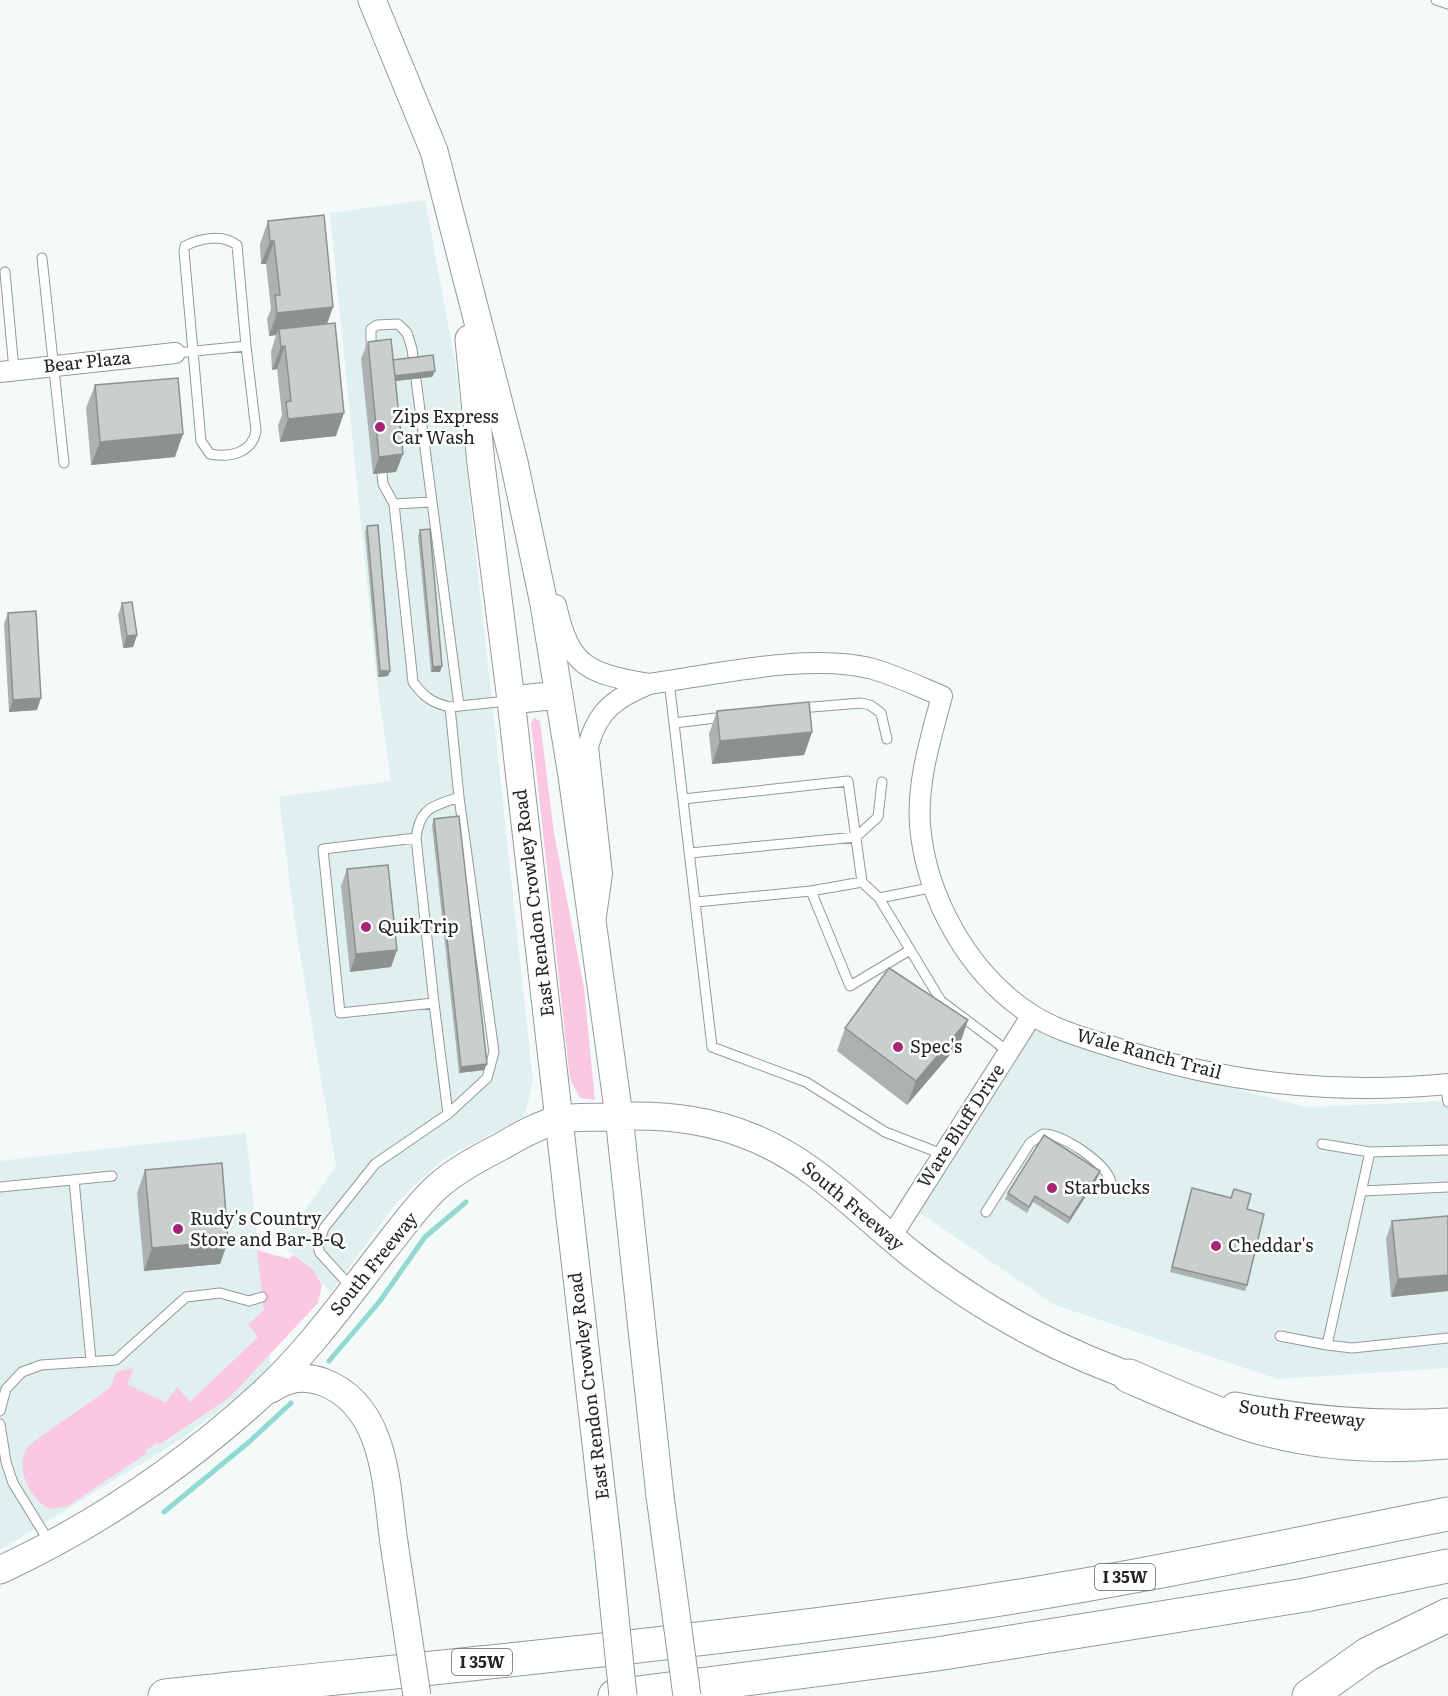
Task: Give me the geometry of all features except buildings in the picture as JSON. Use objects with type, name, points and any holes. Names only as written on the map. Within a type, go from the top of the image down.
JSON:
[{"type":"highway","points":[[1129,1376],[1210,1411],[1250,1425],[1299,1436],[1371,1444],[1448,1442]]},
{"type":"highway","name":"I 35W","points":[[165,1696],[788,1629],[952,1606],[1140,1575],[1448,1514]]},
{"type":"highway","points":[[615,1696],[937,1654],[1305,1595],[1448,1566]]},
{"type":"highway","points":[[1309,1696],[1368,1654],[1448,1615]]},
{"type":"main road","name":"East Rendon Crowley Road","points":[[372,0],[434,151],[525,517],[559,695],[619,1116],[660,1496],[687,1696]]},
{"type":"main road","name":"East Rendon Crowley Road","points":[[462,257],[481,464],[511,700],[623,1696]]},
{"type":"main road","points":[[511,700],[559,695]]},
{"type":"main road","name":"South Freeway","points":[[0,1570],[104,1515],[186,1457],[262,1395],[307,1347],[436,1188],[476,1160],[517,1137],[559,1120],[619,1116],[673,1118],[709,1124],[775,1147],[807,1166],[950,1283],[1002,1316],[1052,1343],[1129,1376],[1178,1392],[1276,1414],[1370,1423],[1448,1422]]},
{"type":"main road","points":[[262,1395],[278,1384],[300,1377],[330,1384],[352,1400],[370,1424],[379,1446],[417,1696]]},
{"type":"street","name":"Bear Plaza","points":[[7,371],[183,352]]},
{"type":"street","points":[[525,517],[543,557],[561,627],[569,648],[582,663],[595,671],[649,684]]},
{"type":"street","name":"Wale Ranch Trail","points":[[669,681],[800,665],[847,664],[873,669],[942,696],[922,773],[920,825],[935,887],[949,921],[971,959],[999,989],[1032,1015],[1073,1035],[1134,1054],[1229,1077],[1334,1089],[1447,1090]]},
{"type":"street","points":[[593,930],[601,897],[603,874],[588,747],[593,728],[605,710],[625,694],[649,684],[669,681]]},
{"type":"street","name":"Ware Bluff Drive","points":[[891,1237],[1032,1015]]},
{"type":"lane","points":[[1436,0],[1448,4]]},
{"type":"lane","points":[[218,238],[229,239],[237,245],[246,346],[256,431],[254,442],[238,453],[218,456],[210,454],[201,441],[183,352],[184,246],[218,238]]},
{"type":"lane","points":[[42,258],[64,463]]},
{"type":"lane","points":[[5,272],[7,371]]},
{"type":"lane","points":[[353,1289],[320,1253],[320,1237],[324,1228],[375,1164],[448,1114],[487,1078],[494,1053],[459,797],[455,707],[412,349],[407,333],[398,324],[377,325],[371,329],[373,370]]},
{"type":"lane","points":[[183,352],[246,346]]},
{"type":"lane","points":[[380,450],[383,484],[394,504],[413,682],[423,696],[434,704],[455,707],[511,700]]},
{"type":"lane","points":[[394,504],[432,502]]},
{"type":"lane","points":[[669,681],[712,1047],[806,1082],[885,1132],[942,1154]]},
{"type":"lane","points":[[787,710],[861,703],[870,705],[882,713],[887,739]]},
{"type":"lane","points":[[674,723],[716,718]]},
{"type":"lane","points":[[683,799],[848,781],[862,882],[879,898],[941,1001],[1009,1052]]},
{"type":"lane","points":[[690,853],[856,837],[878,817],[882,782]]},
{"type":"lane","points":[[448,1114],[416,838],[418,825],[428,808],[459,797]]},
{"type":"lane","points":[[416,838],[323,849],[340,1013],[434,1003]]},
{"type":"lane","points":[[696,902],[812,891],[862,882]]},
{"type":"lane","points":[[879,898],[935,887]]},
{"type":"lane","points":[[812,891],[850,986],[910,950]]},
{"type":"lane","points":[[986,1212],[1030,1143],[1043,1134],[1059,1137],[1101,1165],[1109,1175],[1111,1182]]},
{"type":"lane","points":[[1322,1144],[1370,1152],[1448,1150]]},
{"type":"lane","points":[[1327,1345],[1370,1152]]},
{"type":"lane","points":[[0,1187],[112,1176]]},
{"type":"lane","points":[[74,1180],[91,1361]]},
{"type":"lane","points":[[1362,1191],[1448,1187]]},
{"type":"lane","points":[[1,1405],[6,1389],[22,1372],[42,1365],[116,1360],[186,1297],[220,1293],[249,1301],[262,1297]]},
{"type":"lane","points":[[1280,1336],[1352,1348],[1448,1338]]},
{"type":"lane","points":[[0,1424],[6,1462],[13,1483],[51,1545]]},
{"type":"shaded area","points":[[425,200],[455,361],[533,1081],[524,1117],[445,1158],[396,1203],[331,1292],[281,1243],[336,1167],[295,924],[279,797],[391,781],[377,682],[330,213]]},
{"type":"shaded area","points":[[534,718],[540,721],[554,833],[584,988],[595,1100],[580,1098],[570,1079],[531,723]]},
{"type":"shaded area","points":[[1034,1030],[1148,1067],[1307,1107],[1448,1101],[1448,1368],[1278,1379],[1055,1305],[917,1211]]},
{"type":"shaded area","points":[[246,1133],[271,1371],[183,1438],[0,1550],[0,1161]]},
{"type":"shaded area","points":[[257,1250],[289,1259],[293,1255],[316,1272],[322,1285],[318,1303],[230,1397],[160,1444],[158,1442],[145,1451],[146,1454],[68,1506],[52,1509],[45,1506],[32,1493],[24,1476],[23,1458],[27,1449],[36,1440],[110,1388],[116,1372],[134,1368],[127,1384],[166,1403],[177,1387],[190,1402],[258,1337],[248,1325],[264,1310]]},
{"type":"waterway","points":[[329,1361],[380,1301],[425,1237],[466,1202]]},
{"type":"waterway","points":[[164,1512],[249,1442],[291,1403]]},
{"type":"place","name":"Zips Express Car Wash","points":[[380,427]]},
{"type":"place","name":"QuikTrip","points":[[366,927]]},
{"type":"place","name":"Spec's","points":[[898,1047]]},
{"type":"place","name":"Starbucks","points":[[1052,1188]]},
{"type":"place","name":"Rudy's Country Store and Bar-B-Q","points":[[178,1229]]},
{"type":"place","name":"Cheddar's","points":[[1216,1246]]}]
